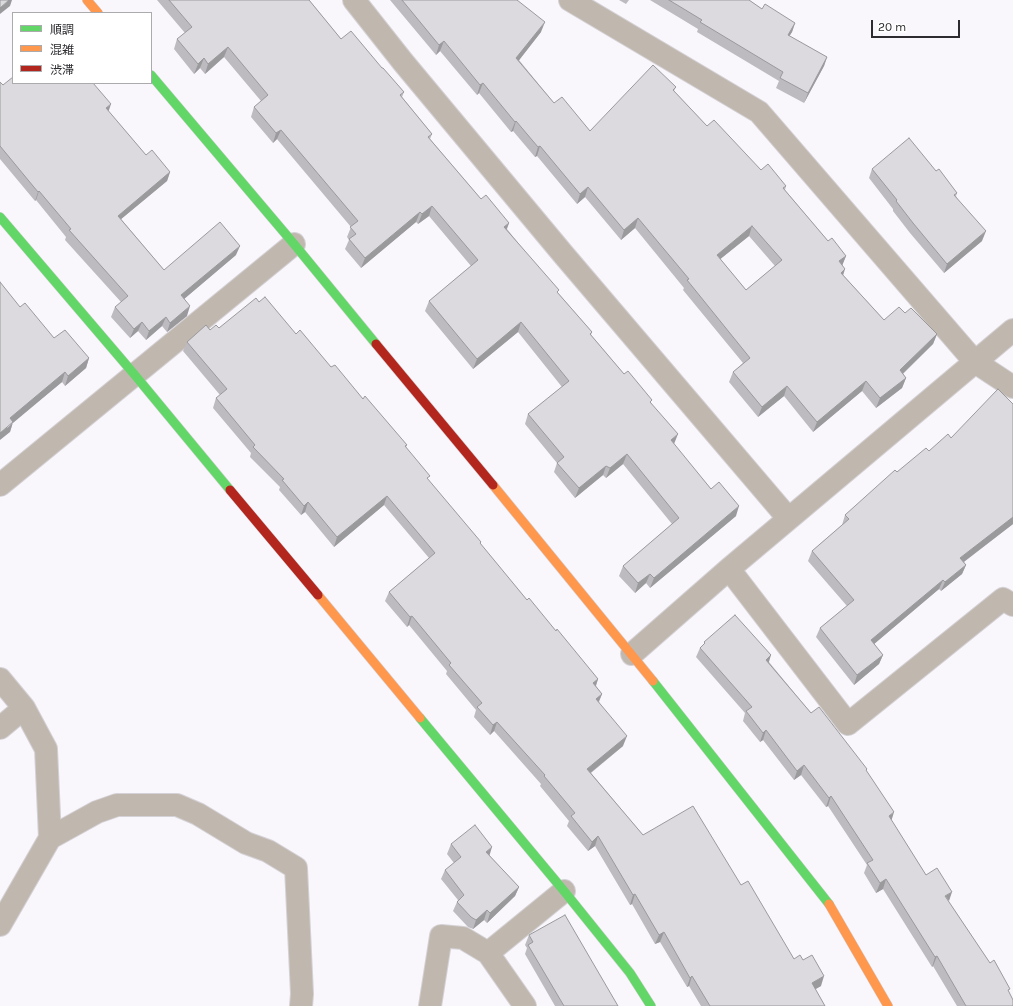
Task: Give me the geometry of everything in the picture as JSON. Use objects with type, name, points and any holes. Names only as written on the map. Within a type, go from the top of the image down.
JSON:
[{"type":"street","points":[[87,0],[97,12]]},
{"type":"street","points":[[354,0],[403,62],[558,248],[788,518]]},
{"type":"street","points":[[570,0],[759,112],[975,362],[1013,387]]},
{"type":"street","points":[[152,76],[294,244],[632,654],[831,907],[888,1006]]},
{"type":"street","points":[[0,217],[134,374],[564,891],[630,974],[651,1006]]},
{"type":"street","points":[[0,485],[294,244]]},
{"type":"street","points":[[632,654],[788,518],[1013,330]]},
{"type":"street","points":[[729,569],[848,724],[1003,599],[1013,605]]},
{"type":"street","points":[[0,680],[24,708],[46,749],[50,838]]},
{"type":"street","points":[[0,728],[24,708]]},
{"type":"street","points":[[0,925],[50,838],[97,812],[117,805],[177,805],[198,814],[246,843],[268,851],[296,868],[302,994],[301,1006]]},
{"type":"street","points":[[488,953],[564,891]]},
{"type":"street","points":[[430,1006],[441,936],[463,938],[488,953],[525,1006]]},
{"type":"building","points":[[0,0],[9,0],[0,8]]},
{"type":"building","points":[[169,0],[309,0],[341,39],[351,31],[404,92],[400,95],[432,134],[428,137],[481,199],[486,195],[509,223],[504,227],[559,290],[557,292],[592,332],[590,334],[624,374],[628,371],[652,400],[650,402],[678,434],[671,440],[711,489],[719,482],[739,506],[654,578],[650,574],[638,583],[623,566],[679,518],[627,454],[610,468],[606,466],[579,488],[557,463],[564,457],[528,414],[569,381],[521,322],[477,359],[429,301],[478,260],[432,206],[422,214],[420,212],[365,258],[349,239],[356,234],[350,227],[358,221],[281,130],[276,133],[254,107],[268,95],[228,47],[208,64],[204,58],[198,64],[177,39],[192,27]]},
{"type":"building","points":[[402,0],[517,0],[545,22],[516,58],[554,103],[562,97],[590,131],[653,65],[676,87],[673,90],[707,126],[714,120],[761,170],[768,164],[786,186],[783,188],[828,241],[832,238],[846,256],[839,261],[845,269],[841,273],[884,320],[899,307],[905,313],[911,308],[937,334],[900,370],[906,378],[880,398],[866,381],[817,422],[787,386],[762,407],[733,372],[750,358],[687,280],[689,279],[638,218],[624,230],[588,187],[580,194],[540,146],[538,147],[516,121],[515,122],[483,83],[480,85],[444,41],[439,45]],"holes":[[[752,226],[782,260],[746,290],[717,255]]]},
{"type":"building","points":[[669,0],[749,0],[762,9],[765,4],[795,23],[788,35],[827,57],[808,93],[780,78],[783,72],[700,22],[702,20]]},
{"type":"building","points":[[12,78],[12,84],[94,84],[111,104],[106,108],[146,155],[152,150],[170,172],[118,216],[164,270],[220,222],[240,246],[181,295],[190,306],[170,323],[166,317],[149,331],[142,322],[134,329],[115,307],[128,296],[69,230],[71,229],[0,146],[0,82],[3,85]]},
{"type":"building","points":[[909,138],[936,171],[939,169],[957,193],[954,195],[986,231],[947,264],[913,223],[872,169]]},
{"type":"building","points":[[0,282],[20,307],[25,303],[54,338],[65,330],[89,358],[68,376],[65,372],[10,418],[13,422],[0,433]]},
{"type":"building","points":[[265,297],[296,334],[300,330],[331,367],[335,365],[363,399],[365,396],[407,445],[405,446],[430,476],[427,478],[481,542],[480,543],[527,600],[529,598],[556,631],[557,629],[598,679],[593,683],[602,694],[596,699],[627,736],[587,769],[643,835],[693,806],[741,885],[748,881],[794,959],[800,955],[803,960],[812,955],[824,976],[812,983],[825,1006],[710,1006],[692,976],[690,978],[664,932],[659,935],[598,836],[592,842],[571,816],[575,813],[544,776],[545,775],[497,722],[493,725],[477,707],[482,703],[449,665],[451,663],[412,616],[410,617],[389,592],[435,553],[387,496],[337,537],[308,502],[304,506],[282,480],[284,479],[253,447],[255,445],[216,398],[227,389],[187,342],[206,325],[210,330],[216,325],[219,328],[256,298],[259,302]]},
{"type":"building","points":[[998,389],[1013,404],[1013,517],[960,558],[966,565],[945,582],[943,580],[871,640],[883,655],[857,675],[820,628],[854,600],[812,551],[849,519],[845,515],[895,470],[897,472],[926,448],[929,451],[948,434],[951,438]]},
{"type":"building","points":[[735,615],[771,655],[766,660],[811,713],[819,707],[867,769],[866,770],[894,812],[889,816],[926,875],[937,868],[952,892],[945,896],[990,963],[994,960],[1010,989],[1008,990],[1013,1000],[1013,1006],[966,1006],[937,956],[935,957],[886,879],[880,883],[867,863],[873,860],[831,796],[829,798],[804,765],[797,771],[766,730],[763,733],[746,711],[752,707],[700,648],[705,643],[704,642]]},
{"type":"building","points":[[475,825],[492,847],[486,852],[519,887],[490,913],[487,910],[476,920],[471,917],[457,902],[464,895],[445,870],[461,857],[451,844]]},
{"type":"building","points":[[565,915],[618,1006],[564,1006],[528,945],[533,942],[529,935]]},
{"type":"traffic: fast","points":[[152,76],[294,244],[376,344]]},
{"type":"traffic: fast","points":[[0,217],[134,374],[230,490]]},
{"type":"traffic: fast","points":[[653,681],[829,904]]},
{"type":"traffic: fast","points":[[420,718],[630,973],[651,1006]]},
{"type":"traffic: slow","points":[[87,0],[97,12]]},
{"type":"traffic: slow","points":[[493,485],[653,681]]},
{"type":"traffic: slow","points":[[318,595],[420,718]]},
{"type":"traffic: slow","points":[[829,904],[888,1006]]},
{"type":"traffic: jam","points":[[376,344],[493,485]]},
{"type":"traffic: jam","points":[[230,490],[318,595]]}]
